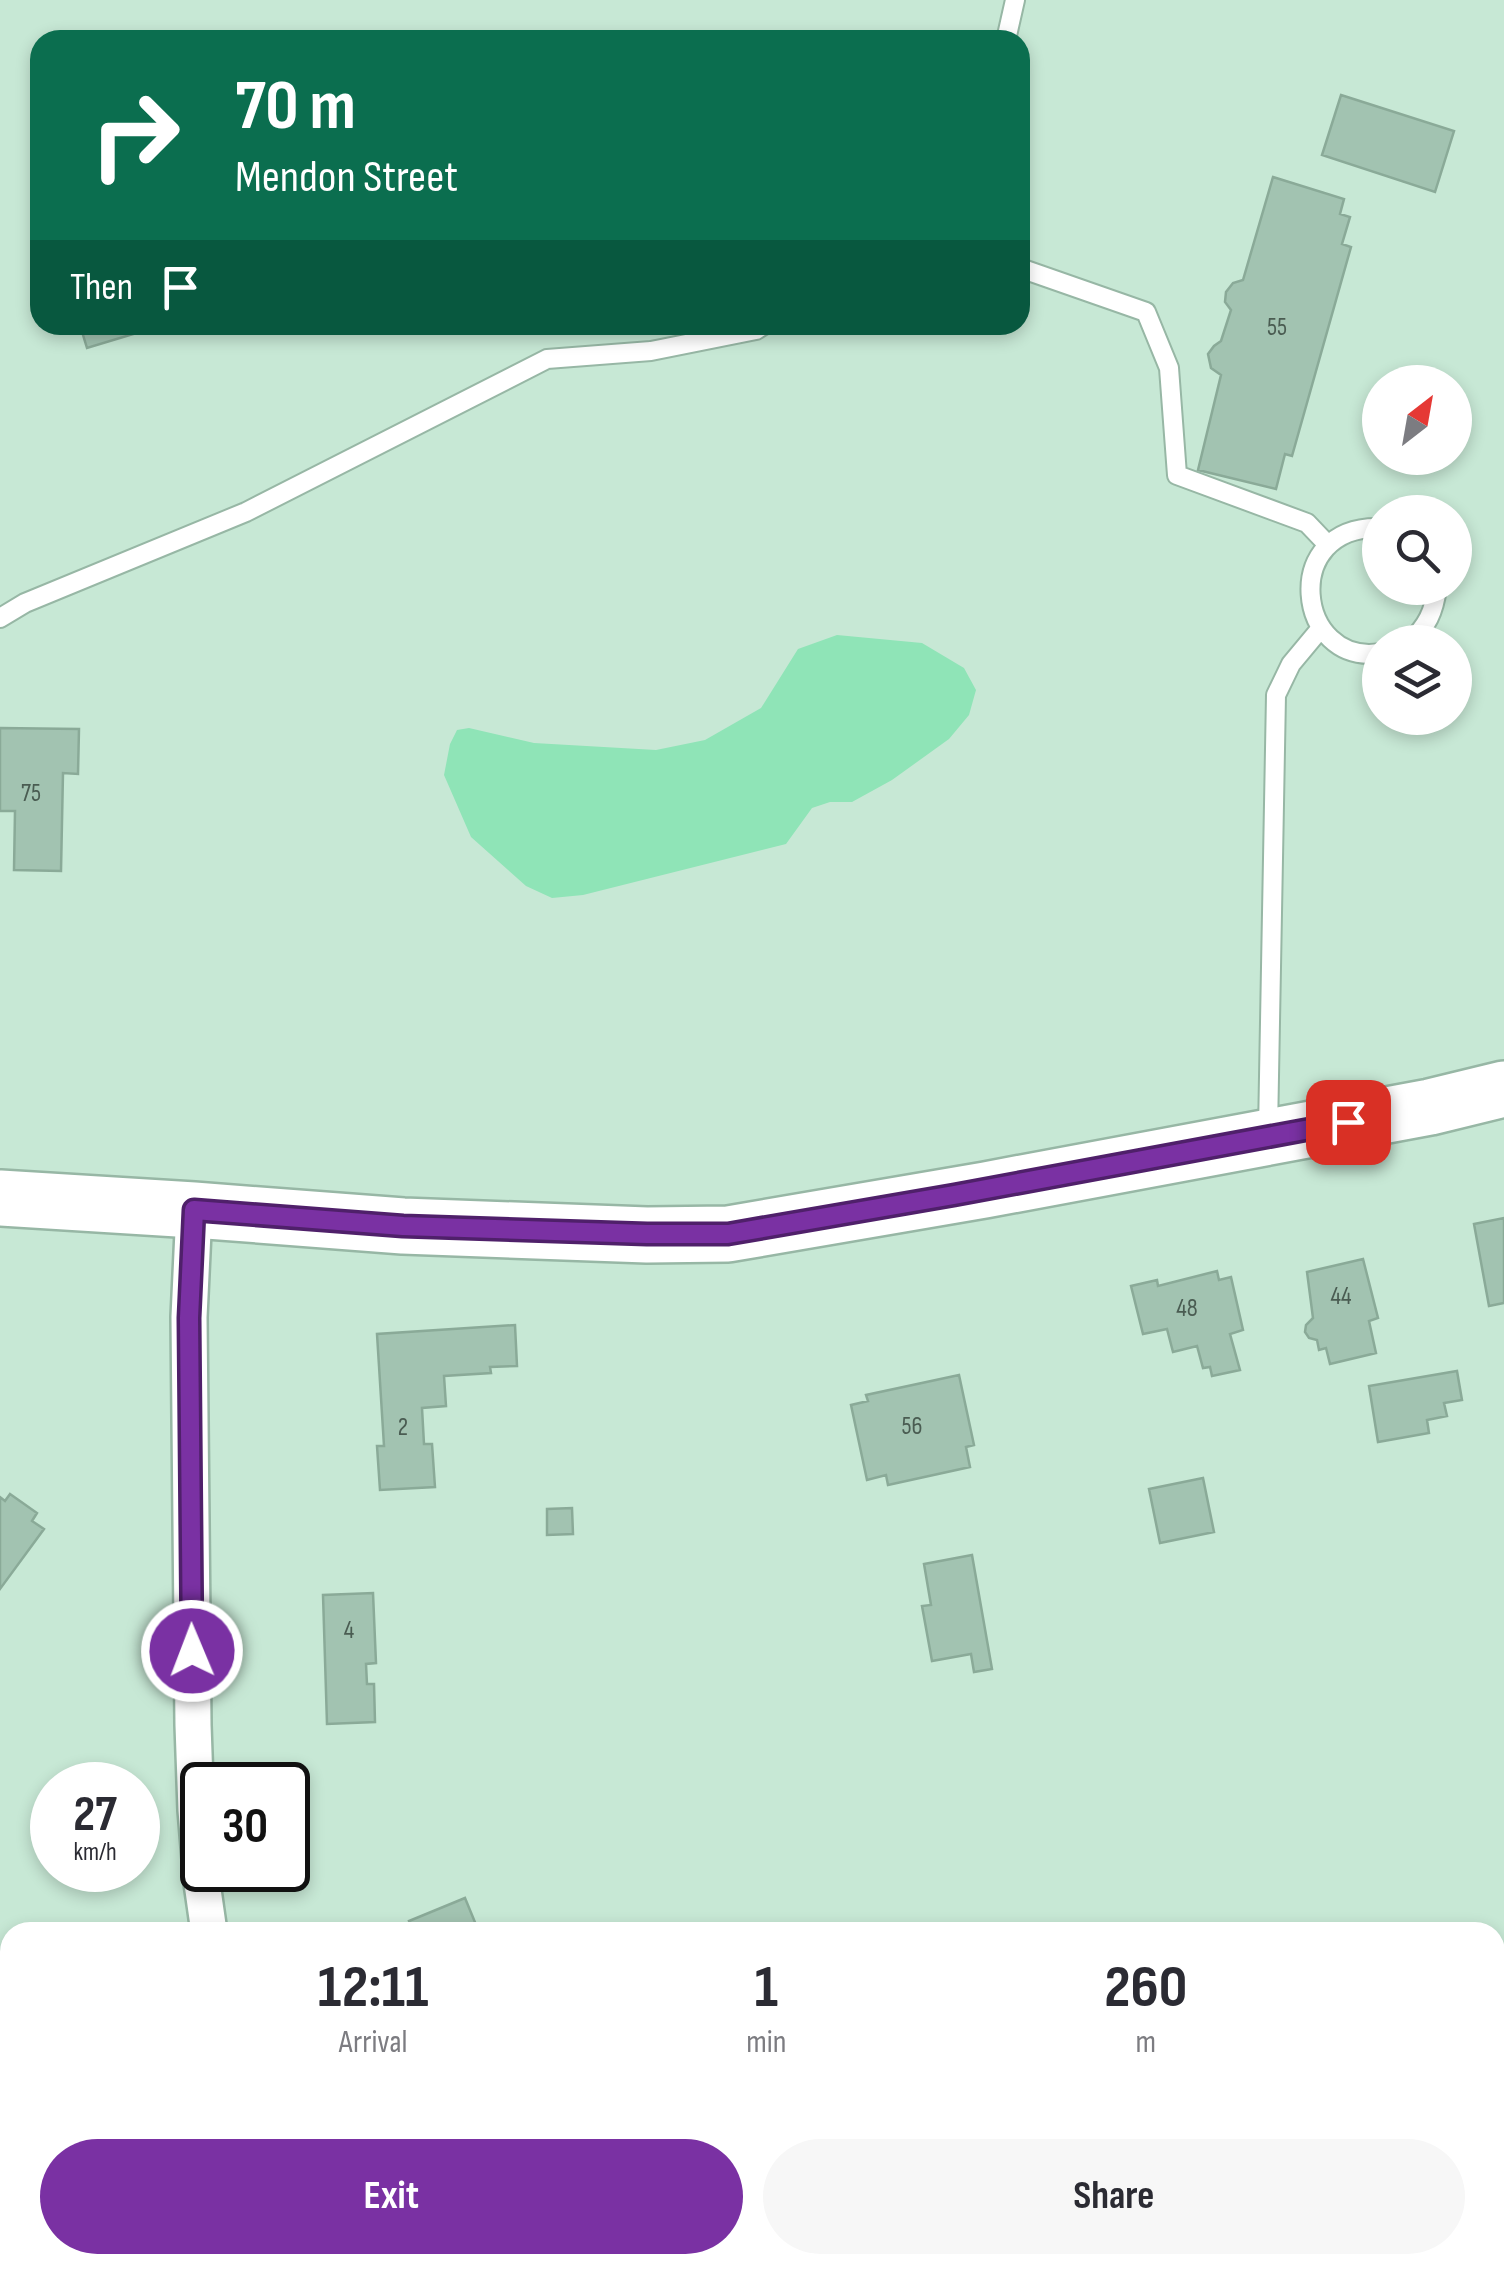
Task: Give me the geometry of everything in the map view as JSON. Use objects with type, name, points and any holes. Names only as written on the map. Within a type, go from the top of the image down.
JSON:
[{"type":"main road","points":[[0,1198],[403,1226],[728,1234],[1430,1107],[1504,1089]]},
{"type":"street","points":[[194,1210],[189,1318],[192,1725],[208,1922]]},
{"type":"lane","points":[[1008,30],[1015,0]]},
{"type":"lane","points":[[1030,271],[1146,312],[1169,368],[1177,475],[1307,523],[1328,545]]},
{"type":"lane","points":[[0,618],[25,603],[246,512],[547,359],[652,351],[731,335]]},
{"type":"lane","points":[[1362,529],[1345,533],[1328,545],[1310,576],[1313,612],[1322,628],[1336,642],[1362,653]]},
{"type":"lane","points":[[1268,1136],[1276,695],[1291,664],[1322,628]]},
{"type":"green space","points":[[837,635],[922,643],[964,668],[976,690],[969,715],[949,739],[892,780],[852,802],[830,802],[812,808],[786,844],[583,895],[552,898],[526,886],[471,837],[444,775],[457,730],[469,728],[534,743],[656,750],[705,740],[761,708],[798,649]]},
{"type":"building","points":[[1341,95],[1454,131],[1435,192],[1322,155]]},
{"type":"building","points":[[1273,177],[1344,199],[1340,214],[1350,217],[1342,244],[1351,247],[1292,456],[1285,454],[1276,489],[1198,470],[1221,375],[1211,368],[1208,354],[1221,341],[1231,310],[1225,302],[1226,292],[1233,283],[1243,280]]},
{"type":"building","points":[[83,335],[130,335],[87,348]]},
{"type":"building","points":[[0,728],[79,729],[78,774],[63,773],[61,871],[14,870],[15,811],[0,811]]},
{"type":"building","points":[[1504,1218],[1504,1303],[1489,1306],[1474,1224]]},
{"type":"building","points":[[1363,1259],[1378,1318],[1369,1321],[1376,1353],[1330,1364],[1326,1348],[1319,1350],[1317,1340],[1305,1332],[1313,1318],[1307,1272]]},
{"type":"building","points":[[1217,1271],[1219,1280],[1231,1277],[1243,1330],[1230,1334],[1240,1370],[1212,1376],[1210,1367],[1203,1368],[1197,1346],[1173,1352],[1167,1329],[1143,1334],[1131,1286],[1157,1280],[1158,1286]]},
{"type":"building","points":[[515,1325],[517,1366],[490,1367],[491,1373],[444,1376],[446,1406],[422,1408],[424,1444],[432,1444],[435,1487],[380,1490],[377,1446],[384,1446],[377,1334]]},
{"type":"building","points":[[1457,1371],[1462,1400],[1444,1403],[1447,1416],[1427,1420],[1429,1433],[1378,1442],[1369,1386]]},
{"type":"building","points":[[959,1375],[974,1445],[966,1447],[970,1467],[888,1485],[886,1475],[867,1480],[851,1405],[868,1401],[866,1395]]},
{"type":"building","points":[[1203,1478],[1214,1532],[1160,1543],[1149,1489]]},
{"type":"building","points":[[10,1494],[37,1513],[32,1521],[44,1529],[0,1589],[0,1497],[5,1501]]},
{"type":"building","points":[[572,1508],[573,1534],[547,1535],[547,1509]]},
{"type":"building","points":[[972,1555],[992,1669],[974,1672],[971,1654],[932,1661],[922,1606],[931,1605],[924,1564]]},
{"type":"building","points":[[373,1593],[376,1663],[366,1664],[367,1684],[374,1684],[375,1722],[327,1724],[323,1595]]},
{"type":"building","points":[[465,1898],[475,1922],[409,1922]]},
{"type":"route","points":[[192,1651],[189,1318],[194,1210],[403,1226],[728,1234],[1348,1122]]}]
